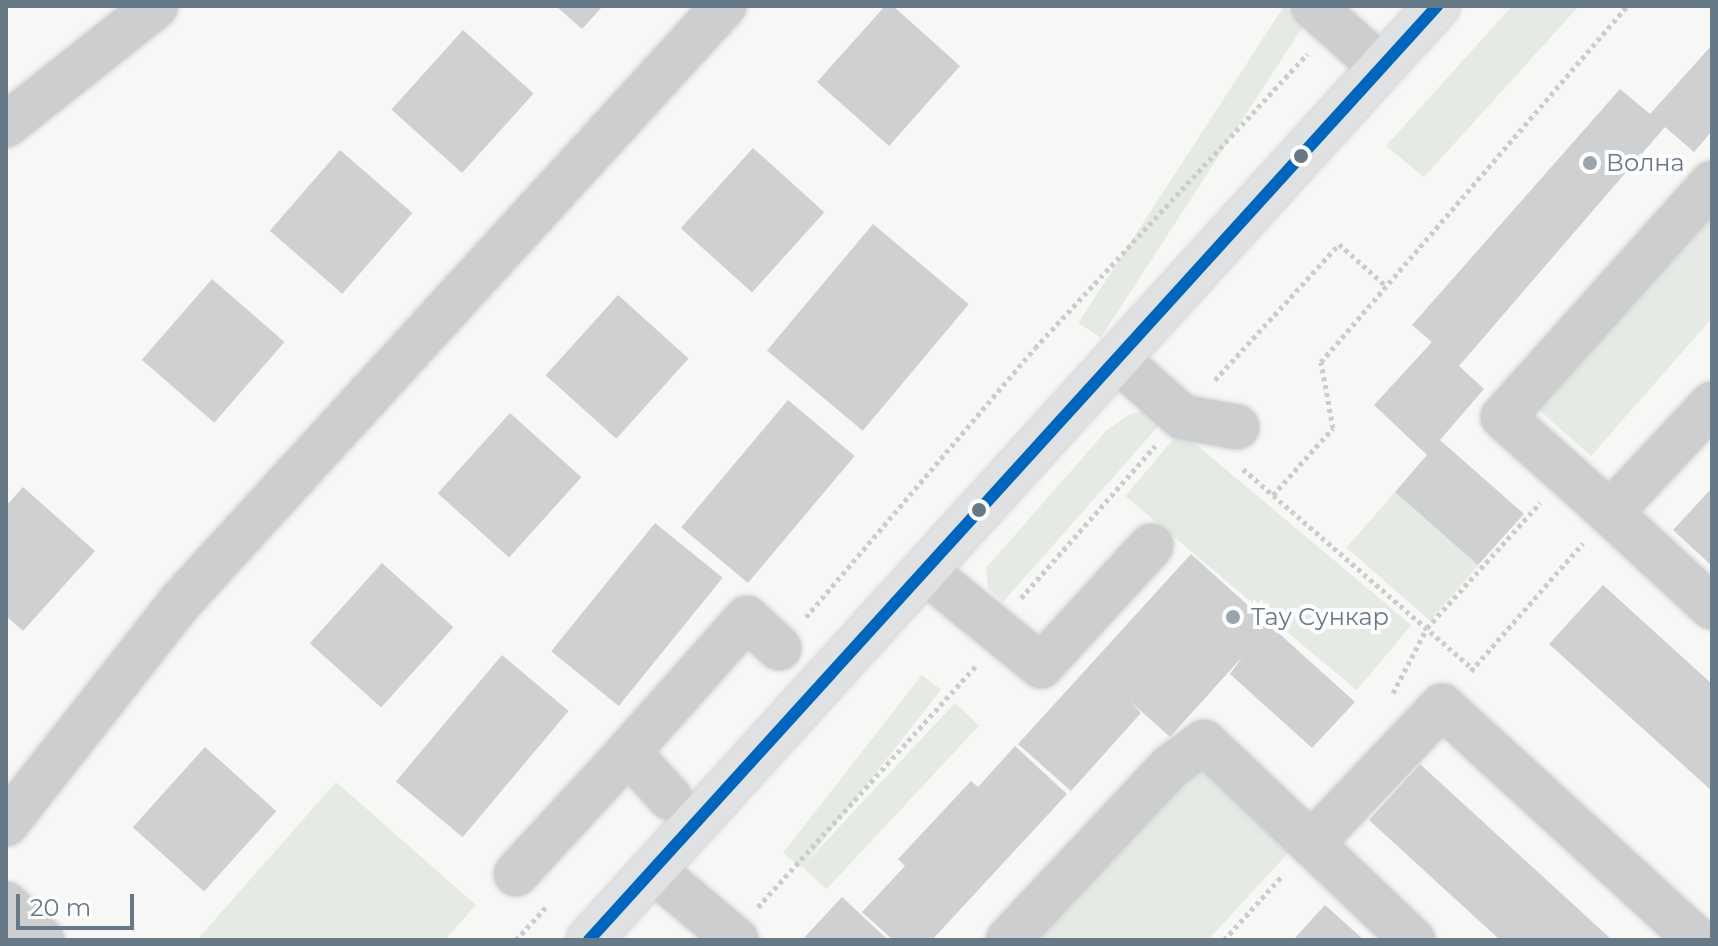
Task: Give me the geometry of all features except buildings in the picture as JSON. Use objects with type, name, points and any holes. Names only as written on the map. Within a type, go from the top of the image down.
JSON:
[{"type":"main road","points":[[589,940],[1437,6]]},
{"type":"street","points":[[6,125],[156,6]]},
{"type":"street","points":[[6,824],[181,601],[724,6]]},
{"type":"street","points":[[1323,16],[1381,67]]},
{"type":"street","points":[[1712,183],[1503,417],[1712,607]]},
{"type":"street","points":[[1117,359],[1182,417],[1238,446]]},
{"type":"street","points":[[1610,513],[1712,404]]},
{"type":"street","points":[[925,571],[1041,666],[1151,546]]},
{"type":"street","points":[[516,874],[747,618],[779,648]]},
{"type":"street","points":[[1312,843],[1442,706],[1697,940]]},
{"type":"street","points":[[1008,940],[1170,767],[1204,742],[1413,940]]},
{"type":"street","points":[[628,752],[670,798]]},
{"type":"street","points":[[653,870],[734,938]]},
{"type":"street","points":[[6,904],[42,940]]},
{"type":"path","points":[[1273,495],[1333,428],[1321,362],[1627,6]]},
{"type":"path","points":[[1035,348],[1323,16]]},
{"type":"path","points":[[734,938],[981,661],[994,628],[1339,244],[1386,286]]},
{"type":"path","points":[[1238,446],[1273,495],[1473,669]]},
{"type":"path","points":[[1427,628],[1566,473]]},
{"type":"path","points":[[1442,706],[1610,513]]},
{"type":"path","points":[[1224,940],[1312,843]]},
{"type":"shaded area","points":[[1284,6],[1307,21],[1101,338],[1078,323]]},
{"type":"shaded area","points":[[1512,6],[1579,6],[1424,177],[1386,146]]},
{"type":"shaded area","points":[[1712,200],[1712,318],[1591,456],[1531,403]]},
{"type":"shaded area","points":[[1148,411],[1162,422],[1003,602],[988,588],[986,568],[1106,431],[1130,414]]},
{"type":"shaded area","points":[[1180,431],[1411,625],[1357,690],[1125,496]]},
{"type":"shaded area","points":[[1395,492],[1479,565],[1430,621],[1346,548]]},
{"type":"shaded area","points":[[922,675],[941,690],[802,868],[783,853]]},
{"type":"shaded area","points":[[955,703],[979,726],[826,889],[802,867]]},
{"type":"shaded area","points":[[1206,753],[1301,839],[1208,940],[1034,940]]},
{"type":"shaded area","points":[[336,782],[476,905],[445,940],[197,940]]},
{"type":"transit line","points":[[589,940],[1437,6]]},
{"type":"place","name":"Волна","points":[[1590,163]]},
{"type":"place","name":"Тау Сункар","points":[[1233,617]]}]
